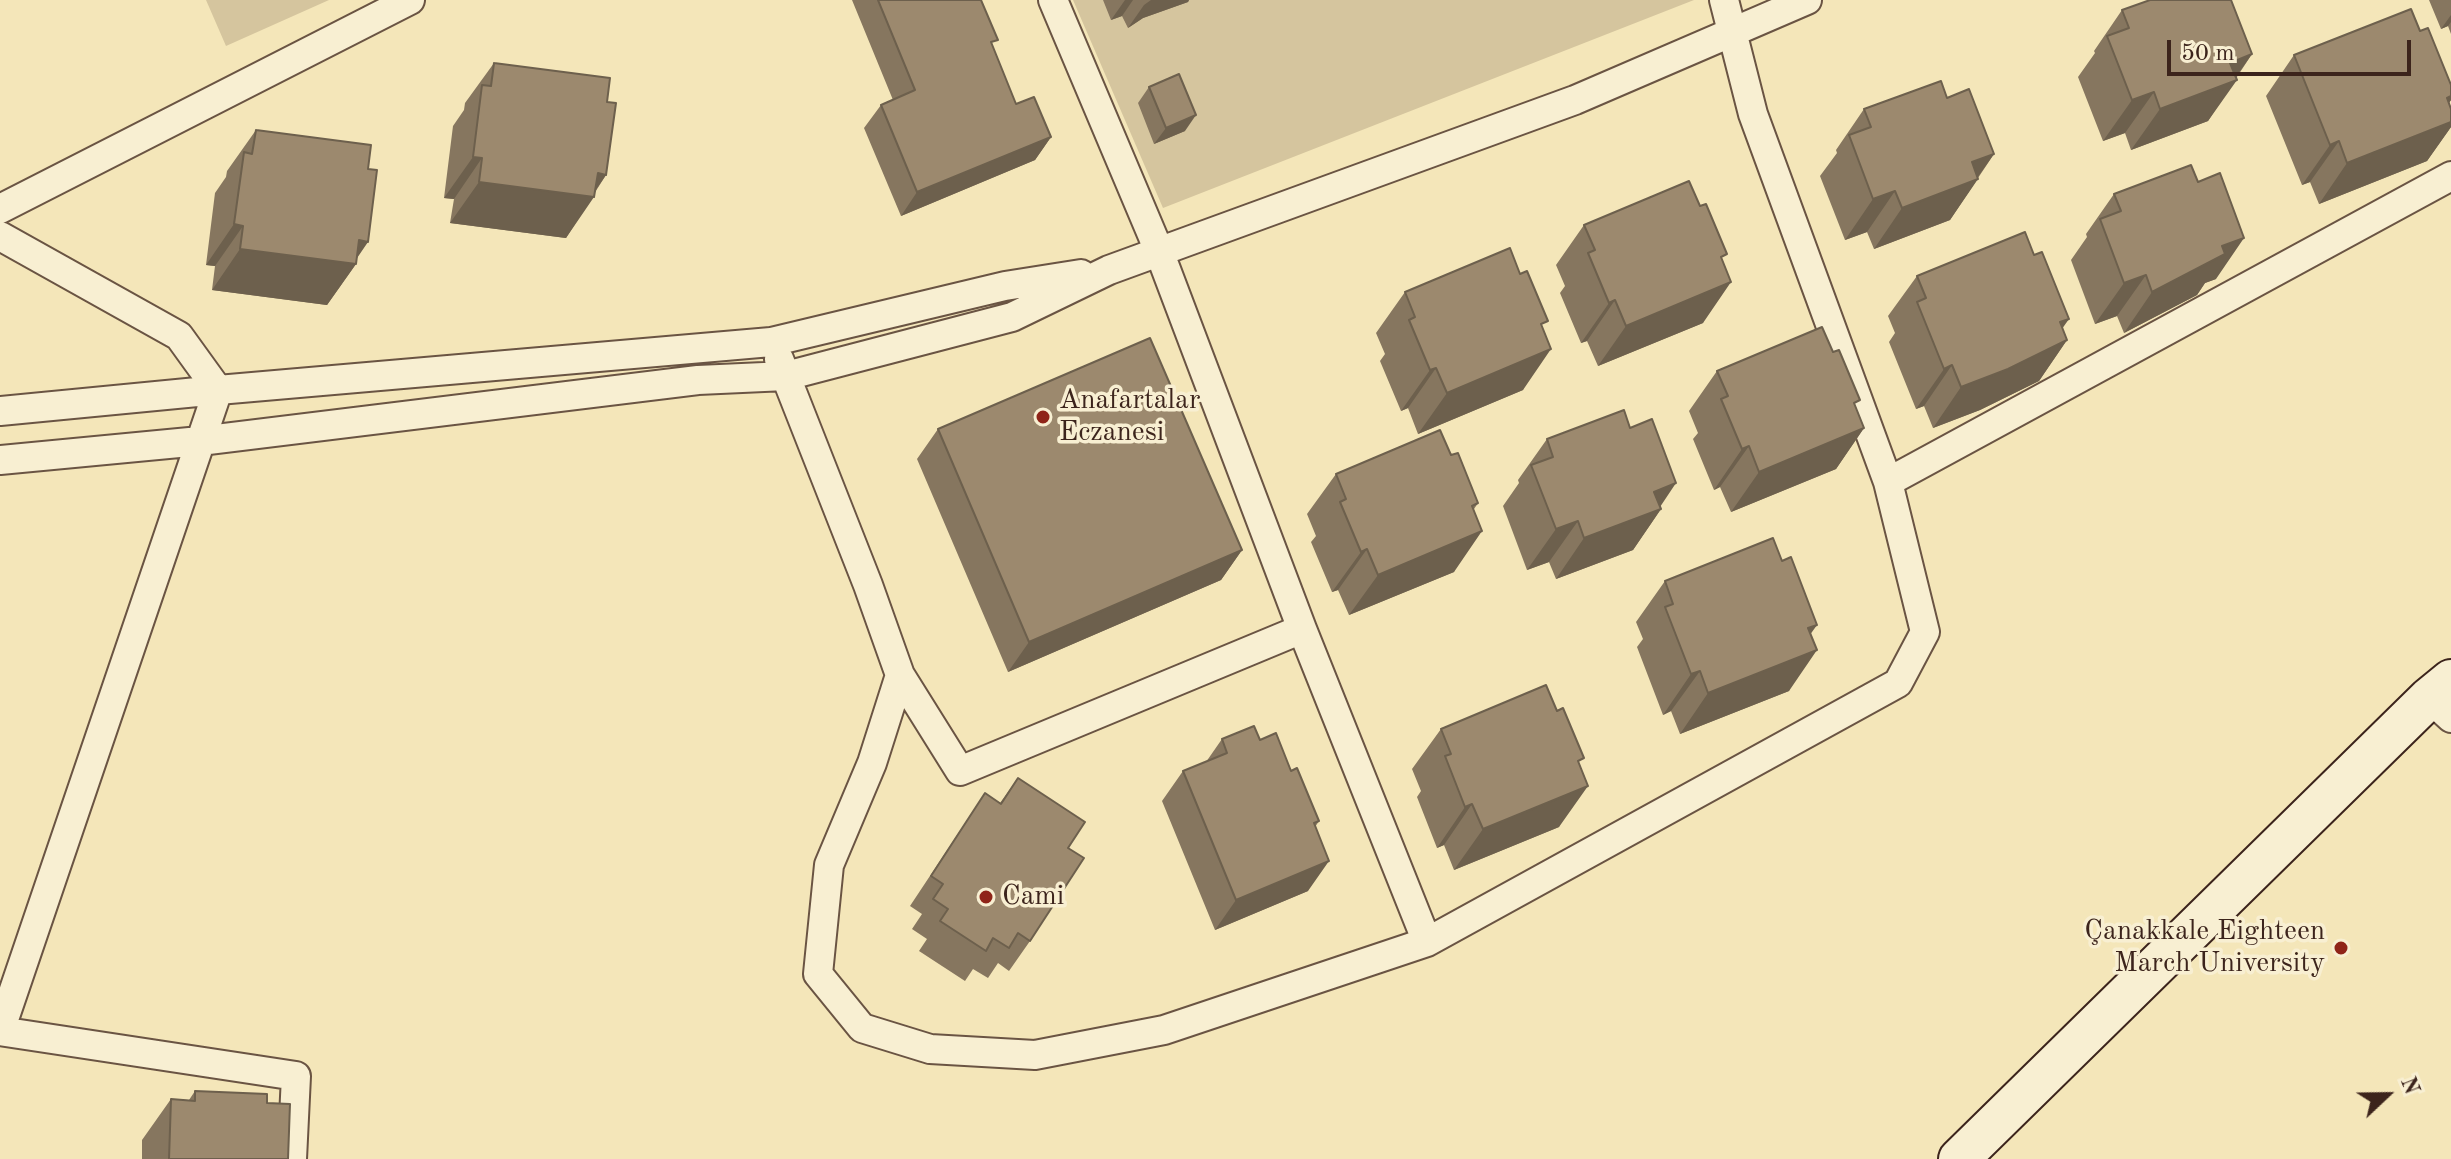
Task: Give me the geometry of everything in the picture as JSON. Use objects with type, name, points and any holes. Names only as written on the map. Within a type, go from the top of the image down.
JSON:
[{"type":"street","points":[[0,209],[410,0]]},
{"type":"street","points":[[1053,0],[1159,251],[1302,629],[1427,942]]},
{"type":"street","points":[[900,675],[872,763],[829,865],[818,974],[862,1028],[930,1049],[1035,1055],[1164,1030],[1427,942],[1898,683],[1925,632],[1888,482],[1753,114],[1724,0]]},
{"type":"street","points":[[0,460],[200,441],[698,380],[786,376],[1012,317],[1109,270],[1575,100],[1807,0]]},
{"type":"street","points":[[1888,482],[2451,176]]},
{"type":"street","points":[[0,236],[179,336],[218,390]]},
{"type":"street","points":[[0,411],[771,342],[1005,286],[1109,270]]},
{"type":"street","points":[[771,342],[900,675],[960,771],[1302,629]]},
{"type":"street","points":[[218,390],[0,1031],[296,1076],[292,1159]]},
{"type":"street","points":[[1959,1159],[2444,699]]},
{"type":"shaded area","points":[[206,0],[329,0],[226,46]]},
{"type":"shaded area","points":[[1073,0],[1694,0],[1163,208]]},
{"type":"building","points":[[878,0],[981,0],[998,40],[991,42],[1016,104],[1034,97],[1051,137],[917,192],[881,105],[915,90]]},
{"type":"building","points":[[2150,0],[2231,0],[2252,54],[2230,63],[2237,80],[2160,109],[2154,92],[2132,100],[2107,36],[2129,28],[2122,10]]},
{"type":"building","points":[[2411,9],[2420,31],[2428,28],[2451,85],[2451,96],[2447,98],[2451,122],[2347,163],[2339,141],[2330,145],[2294,55]]},
{"type":"building","points":[[494,63],[610,78],[607,102],[616,103],[606,175],[598,173],[594,197],[479,182],[482,158],[473,157],[482,85],[491,86]]},
{"type":"building","points":[[1179,74],[1196,115],[1166,128],[1149,87]]},
{"type":"building","points":[[1941,81],[1947,98],[1969,89],[1994,154],[1972,162],[1978,179],[1902,208],[1895,191],[1873,199],[1849,135],[1871,127],[1864,109]]},
{"type":"building","points":[[256,130],[371,145],[368,169],[377,170],[368,242],[359,240],[356,264],[240,249],[243,226],[234,224],[244,152],[252,154]]},
{"type":"building","points":[[2191,165],[2198,182],[2220,173],[2244,238],[2222,246],[2225,254],[2152,292],[2146,275],[2124,283],[2100,219],[2121,211],[2114,194]]},
{"type":"building","points":[[1689,181],[1700,206],[1706,204],[1727,254],[1721,257],[1731,282],[1626,326],[1615,300],[1609,303],[1588,253],[1595,250],[1584,225]]},
{"type":"building","points":[[2025,232],[2034,255],[2042,252],[2069,319],[2060,322],[2067,340],[2008,369],[1961,387],[1952,365],[1944,369],[1917,302],[1926,298],[1917,276]]},
{"type":"building","points":[[1510,248],[1520,274],[1527,271],[1548,321],[1541,324],[1551,349],[1447,393],[1436,368],[1430,370],[1409,320],[1415,317],[1405,292]]},
{"type":"building","points":[[1822,327],[1833,352],[1839,350],[1860,400],[1854,403],[1864,428],[1759,472],[1749,446],[1742,449],[1721,399],[1728,396],[1717,371]]},
{"type":"building","points":[[1150,338],[1242,550],[1029,642],[938,429]]},
{"type":"building","points":[[1624,410],[1630,428],[1652,419],[1676,483],[1654,492],[1661,509],[1584,538],[1578,521],[1556,529],[1531,465],[1553,457],[1547,439]]},
{"type":"building","points":[[1440,430],[1451,455],[1458,453],[1478,503],[1472,506],[1482,531],[1378,575],[1367,549],[1361,552],[1340,502],[1346,499],[1336,474]]},
{"type":"building","points":[[1773,538],[1782,561],[1791,557],[1817,625],[1808,628],[1817,650],[1708,693],[1700,671],[1691,674],[1665,607],[1673,604],[1665,581]]},
{"type":"building","points":[[1546,685],[1557,711],[1563,708],[1584,758],[1578,761],[1588,786],[1483,829],[1472,804],[1465,807],[1445,756],[1451,754],[1441,729]]},
{"type":"building","points":[[1254,726],[1260,740],[1276,733],[1291,771],[1297,768],[1319,821],[1314,823],[1329,861],[1236,900],[1183,771],[1227,753],[1222,739]]},
{"type":"building","name":"Cami","points":[[1018,778],[1085,822],[1068,848],[1084,858],[1030,941],[1018,933],[1009,948],[993,938],[986,951],[940,921],[948,909],[933,899],[943,884],[931,876],[985,793],[1001,804]]},
{"type":"building","points":[[195,1091],[267,1094],[267,1103],[290,1104],[288,1159],[169,1159],[171,1099],[195,1101]]},
{"type":"place","name":"Anafartalar Eczanesi","points":[[1043,417]]},
{"type":"place","name":"Cami","points":[[986,897]]},
{"type":"place","name":"Çanakkale Eighteen March University","points":[[2341,948]]}]
